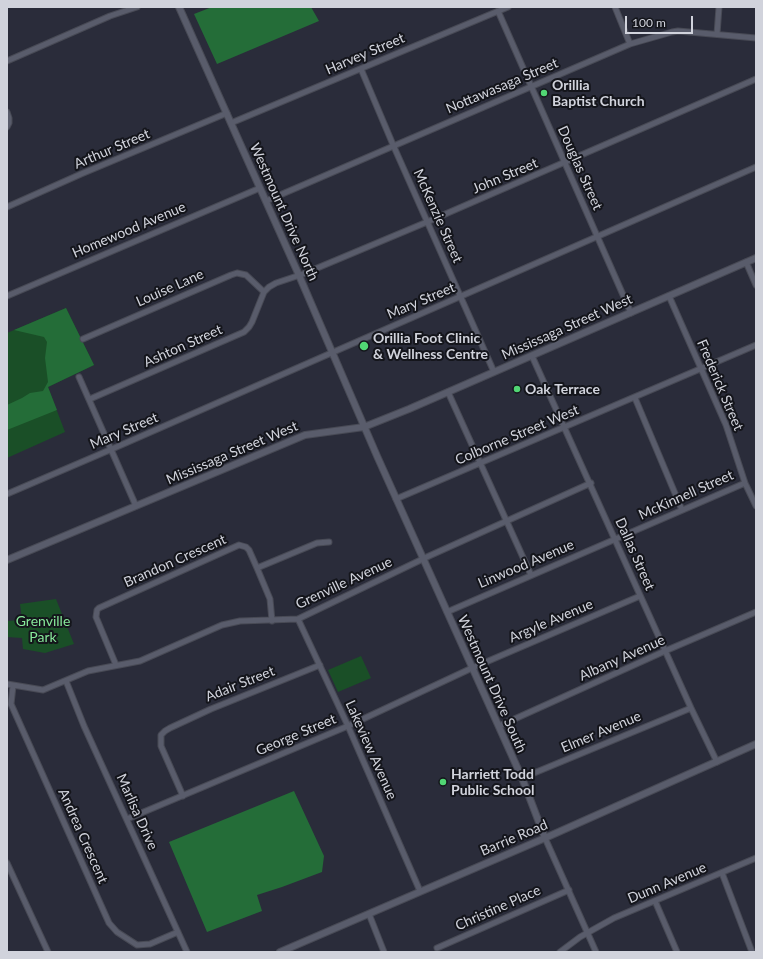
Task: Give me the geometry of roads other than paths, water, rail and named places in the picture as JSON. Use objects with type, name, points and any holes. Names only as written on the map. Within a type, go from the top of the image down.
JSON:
[{"type":"street","points":[[7,61],[110,16],[137,7]]},
{"type":"street","name":"Westmount Drive North","points":[[179,7],[333,352],[364,427]]},
{"type":"street","name":"Harvey Street","points":[[231,123],[508,7]]},
{"type":"street","points":[[615,7],[630,44]]},
{"type":"street","points":[[717,34],[719,7]]},
{"type":"street","name":"Douglas Street","points":[[498,12],[631,313]]},
{"type":"street","name":"Nottawasaga Street","points":[[266,202],[630,44],[672,32],[717,34],[755,38]]},
{"type":"street","points":[[755,38],[756,43]]},
{"type":"street","name":"McKenzie Street","points":[[361,69],[494,372]]},
{"type":"street","name":"John Street","points":[[264,292],[276,283],[299,276],[428,222],[756,80]]},
{"type":"street","points":[[7,112],[9,123],[7,127]]},
{"type":"street","name":"Arthur Street","points":[[7,207],[81,174],[227,113]]},
{"type":"street","name":"Mary Street","points":[[7,494],[756,167]]},
{"type":"street","name":"Homewood Avenue","points":[[7,296],[260,188]]},
{"type":"street","name":"Mississaga Street West","points":[[7,560],[305,435],[364,427],[532,356],[756,258]]},
{"type":"street","points":[[746,262],[756,285]]},
{"type":"street","name":"Louise Lane","points":[[83,339],[237,273],[246,275],[264,292]]},
{"type":"street","name":"Ashton Street","points":[[90,399],[244,332],[252,322],[264,292]]},
{"type":"street","name":"Frederick Street","points":[[668,296],[726,425],[744,483],[756,506]]},
{"type":"street","name":"Colborne Street West","points":[[396,499],[566,428],[756,345]]},
{"type":"street","name":"Dallas Street","points":[[532,356],[566,428],[665,651],[717,762]]},
{"type":"street","points":[[80,377],[136,506]]},
{"type":"street","points":[[448,392],[531,575]]},
{"type":"street","points":[[636,398],[682,510]]},
{"type":"street","name":"Westmount Drive South","points":[[364,427],[522,778],[545,838],[596,952]]},
{"type":"street","name":"Grenville Avenue","points":[[7,684],[39,690],[66,681],[88,671],[148,658],[222,625],[240,621],[298,619],[423,559],[590,483]]},
{"type":"street","name":"McKinnell Street","points":[[615,539],[744,483]]},
{"type":"street","name":"Linwood Avenue","points":[[447,612],[615,539]]},
{"type":"street","points":[[257,568],[317,542],[329,542]]},
{"type":"street","name":"Brandon Crescent","points":[[116,665],[96,617],[97,610],[99,608],[239,546],[249,550],[257,568],[270,599],[272,621]]},
{"type":"street","name":"Argyle Avenue","points":[[472,668],[640,596]]},
{"type":"street","name":"Albany Avenue","points":[[499,726],[665,651],[756,612]]},
{"type":"street","name":"Lakeview Avenue","points":[[298,619],[348,726],[420,891]]},
{"type":"street","name":"Adair Street","points":[[183,796],[161,746],[161,735],[170,728],[210,709],[320,665]]},
{"type":"street","name":"George Street","points":[[127,819],[348,726],[472,668]]},
{"type":"street","name":"Marlisa Drive","points":[[66,681],[84,726],[187,952]]},
{"type":"street","name":"Andrea Crescent","points":[[13,686],[11,704],[109,923],[117,932],[137,945],[150,944],[178,932]]},
{"type":"street","name":"Elmer Avenue","points":[[522,778],[691,708]]},
{"type":"street","name":"Barrie Road","points":[[280,952],[545,838],[756,744]]},
{"type":"street","name":"Dunn Avenue","points":[[560,952],[580,936],[614,918],[756,858]]},
{"type":"street","points":[[7,863],[48,952]]},
{"type":"street","points":[[722,873],[752,952]]},
{"type":"street","name":"Christine Place","points":[[437,948],[569,890]]},
{"type":"street","points":[[655,901],[677,952]]},
{"type":"street","points":[[369,914],[384,952]]},
{"type":"place","name":"Orillia Baptist Church","points":[[544,93]]},
{"type":"place","name":"Orillia Foot Clinic & Wellness Centre","points":[[364,346]]},
{"type":"place","name":"Oak Terrace","points":[[517,389]]},
{"type":"place","name":"Harriett Todd Public School","points":[[443,782]]},
{"type":"park label","name":"Grenville Park","points":[[43,630]]}]
